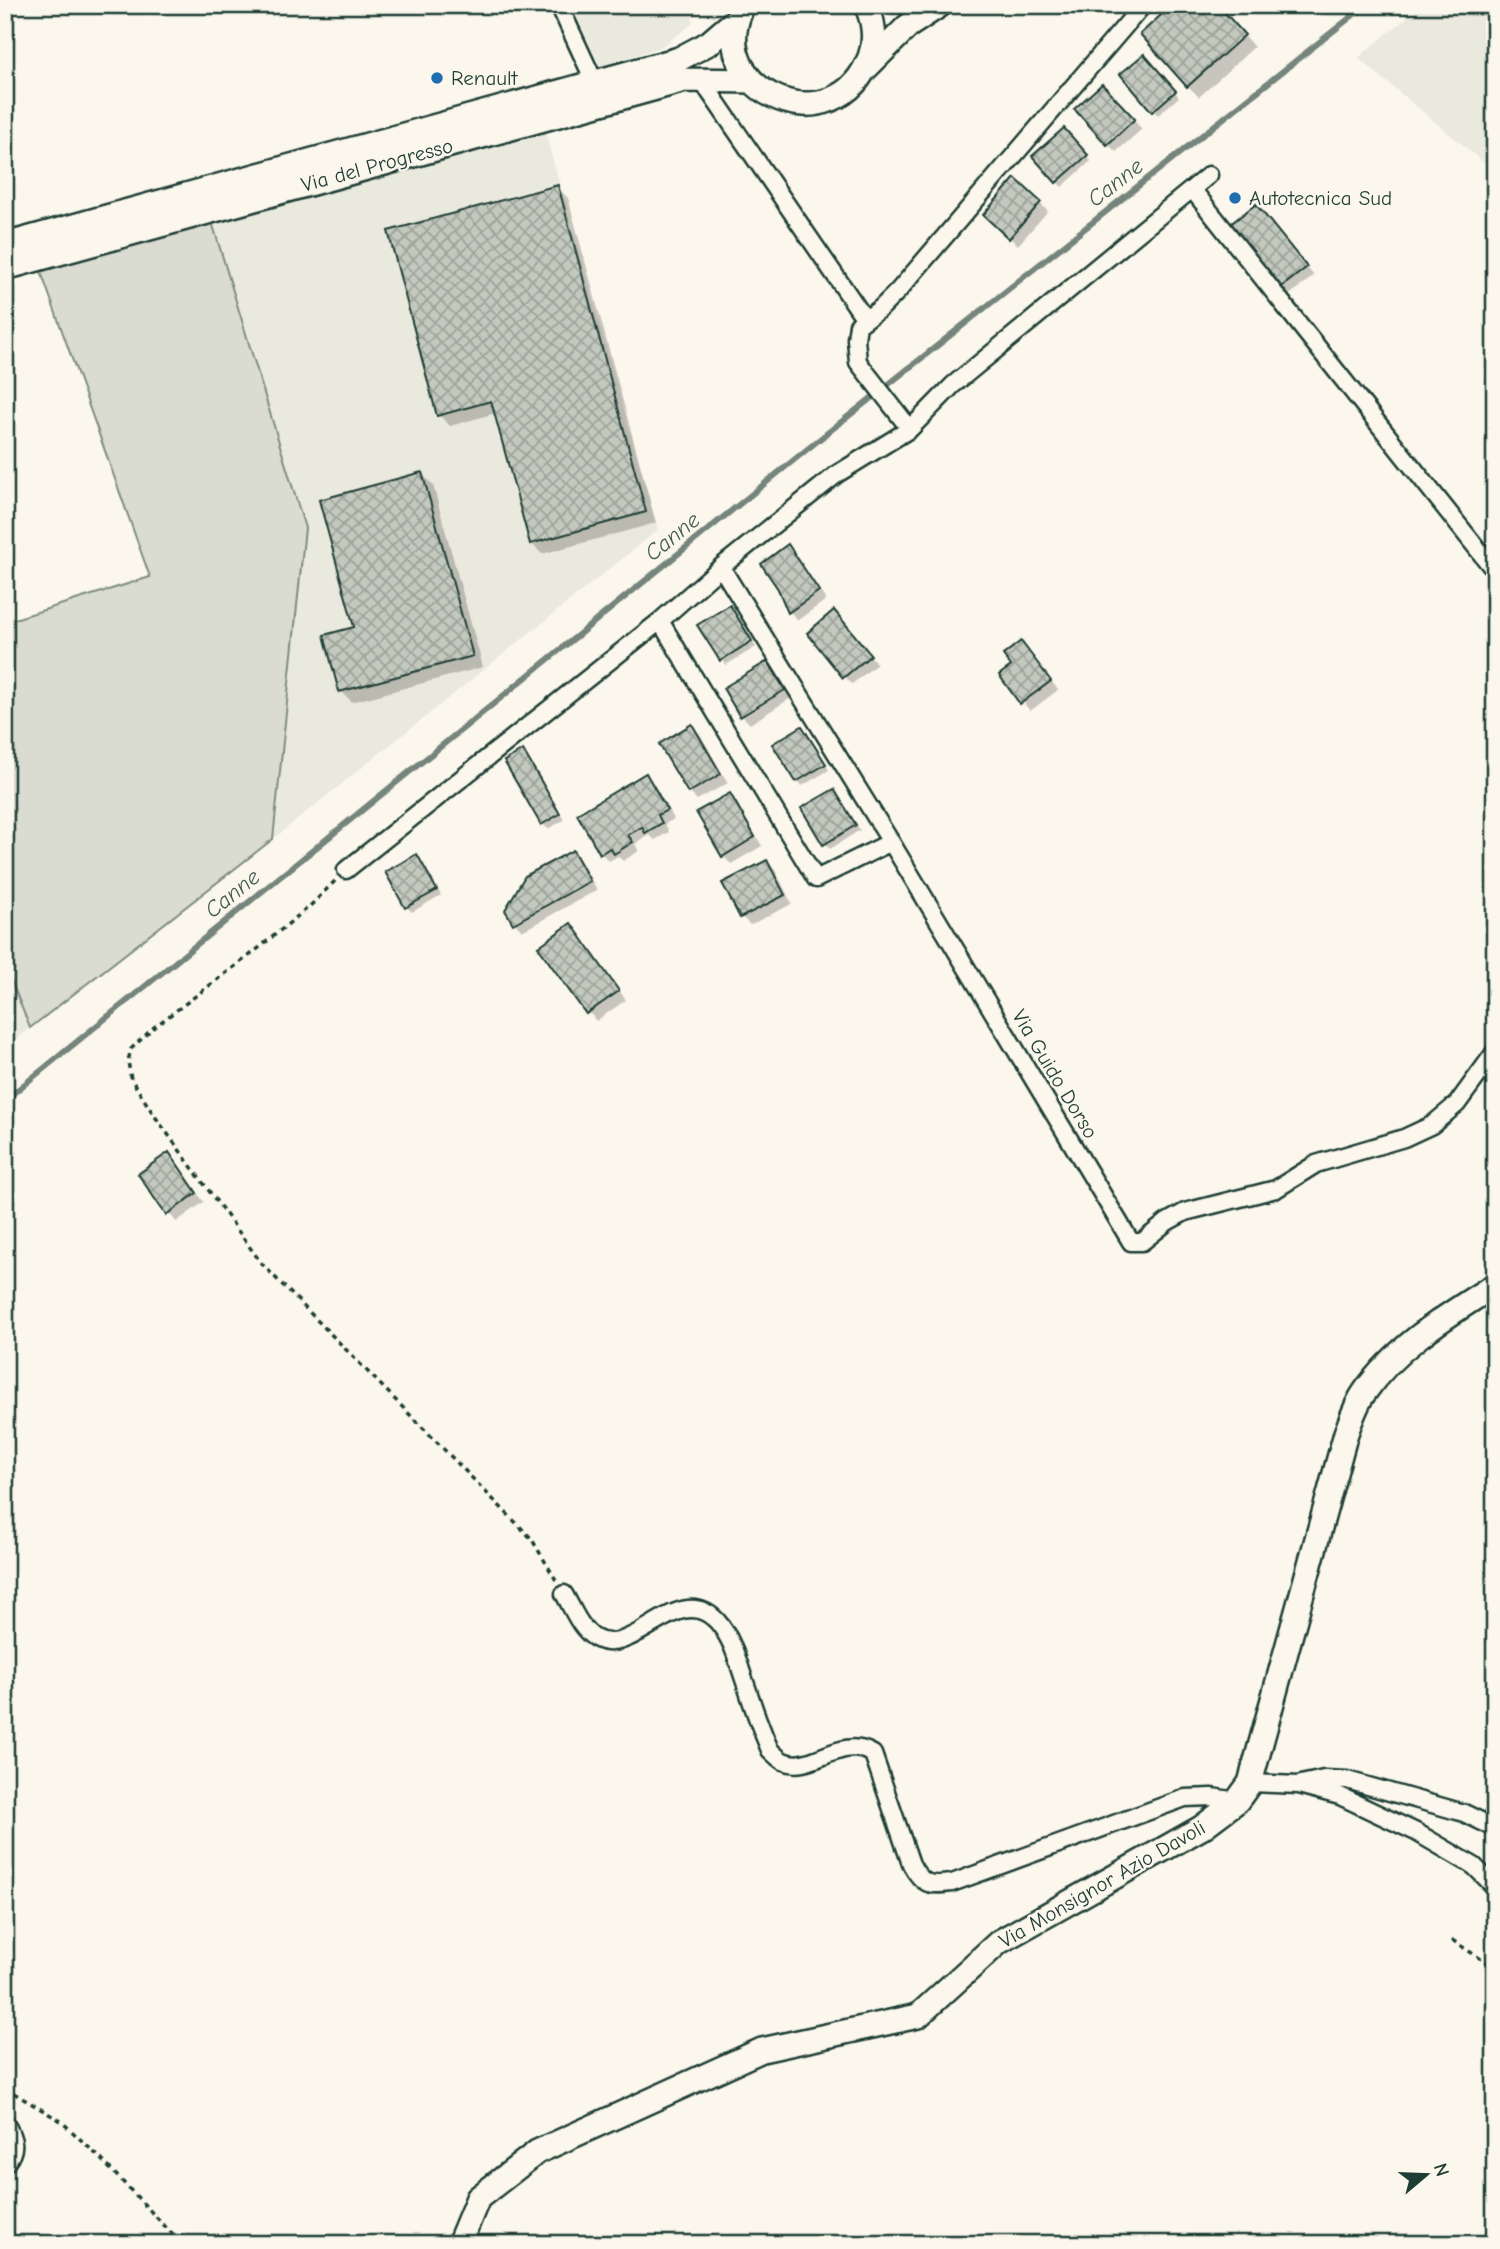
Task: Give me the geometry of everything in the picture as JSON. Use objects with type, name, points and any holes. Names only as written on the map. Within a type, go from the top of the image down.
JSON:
[{"type":"street","points":[[559,5],[595,83]]},
{"type":"street","points":[[865,69],[872,50],[873,30],[866,5]]},
{"type":"street","points":[[740,12],[735,41],[740,62],[752,81],[769,95],[789,104],[811,105],[833,99],[851,87],[908,26],[940,5]]},
{"type":"street","points":[[910,429],[858,362],[858,325],[898,291],[1143,5]]},
{"type":"street","name":"Via del Progresso","points":[[5,245],[679,60],[709,43],[740,12]]},
{"type":"street","name":"Via del Progresso","points":[[5,268],[685,80],[752,81]]},
{"type":"street","points":[[702,81],[865,319]]},
{"type":"street","points":[[346,870],[660,621],[721,567],[837,474],[910,429],[953,385],[1209,175]]},
{"type":"street","points":[[1192,189],[1495,570]]},
{"type":"street","name":"Via Guido Dorso","points":[[721,567],[891,842],[1131,1242],[1142,1242],[1185,1212],[1276,1189],[1316,1164],[1404,1138],[1432,1125],[1457,1104],[1495,1052]]},
{"type":"street","points":[[660,621],[816,879],[891,842]]},
{"type":"street","points":[[1244,1792],[1346,1433],[1363,1394],[1389,1363],[1435,1324],[1495,1285]]},
{"type":"street","points":[[564,1594],[585,1629],[597,1639],[612,1641],[688,1608],[703,1609],[717,1621],[729,1638],[770,1751],[783,1761],[798,1764],[844,1748],[861,1747],[873,1754],[911,1864],[919,1879],[933,1885],[952,1883],[1185,1798],[1212,1797],[1324,1779],[1348,1780],[1464,1813],[1495,1828]]},
{"type":"street","points":[[1299,1785],[1340,1796],[1416,1832],[1474,1866],[1495,1887]]},
{"type":"street","name":"Via Monsignor Azio Davoli","points":[[459,2244],[478,2198],[537,2152],[762,2050],[918,2016],[999,1942],[1201,1828],[1244,1792]]},
{"type":"street","points":[[5,2122],[14,2140],[14,2153],[5,2164]]},
{"type":"path","points":[[346,870],[310,906],[153,1028],[131,1049],[128,1061],[131,1079],[262,1264],[531,1538],[564,1594]]},
{"type":"path","points":[[1452,1940],[1495,1968]]},
{"type":"path","points":[[5,2088],[61,2121],[182,2244]]},
{"type":"shaded area","points":[[571,5],[694,5],[692,24],[661,47],[600,66]]},
{"type":"shaded area","points":[[1422,5],[1495,5],[1495,172],[1358,58]]},
{"type":"shaded area","points":[[545,132],[658,530],[273,839],[305,528],[212,222]]},
{"type":"shaded area","points":[[212,222],[305,528],[273,839],[30,1028],[5,965],[5,622],[150,577],[40,269]]},
{"type":"shaded area","points":[[5,965],[30,1028],[5,1050]]},
{"type":"building","points":[[1172,5],[1218,5],[1245,35],[1187,87],[1140,34]]},
{"type":"building","points":[[1144,54],[1176,91],[1152,112],[1120,74]]},
{"type":"building","points":[[1102,84],[1135,119],[1107,145],[1074,109]]},
{"type":"building","points":[[1064,128],[1088,155],[1056,183],[1032,156]]},
{"type":"building","points":[[1015,178],[1041,202],[1009,239],[983,215]]},
{"type":"building","points":[[558,185],[646,512],[530,544],[491,401],[437,416],[388,231]]},
{"type":"building","points":[[1256,204],[1307,267],[1279,289],[1228,226]]},
{"type":"building","points":[[422,472],[473,656],[339,692],[324,635],[354,627],[319,500]]},
{"type":"building","points":[[788,544],[819,591],[788,613],[778,589],[761,564]]},
{"type":"building","points":[[730,605],[752,641],[720,661],[697,625]]},
{"type":"building","points":[[834,610],[871,655],[843,678],[807,633]]},
{"type":"building","points":[[1021,641],[1051,681],[1020,704],[999,675],[1011,666],[1003,655]]},
{"type":"building","points":[[768,661],[785,690],[740,717],[723,688]]},
{"type":"building","points":[[692,724],[721,774],[688,793],[659,744]]},
{"type":"building","points":[[802,726],[826,764],[796,782],[772,744]]},
{"type":"building","points":[[523,750],[560,814],[541,825],[504,761]]},
{"type":"building","points":[[646,773],[667,810],[658,815],[662,823],[645,833],[642,827],[628,835],[633,842],[614,854],[610,848],[600,854],[577,814]]},
{"type":"building","points":[[834,789],[856,825],[823,845],[801,808]]},
{"type":"building","points":[[730,793],[755,837],[722,857],[696,812]]},
{"type":"building","points":[[573,850],[590,881],[513,924],[505,910],[525,876]]},
{"type":"building","points":[[417,854],[437,890],[405,908],[385,872]]},
{"type":"building","points":[[767,860],[785,895],[740,918],[722,883]]},
{"type":"building","points":[[571,923],[619,991],[586,1014],[538,947]]},
{"type":"building","points":[[169,1152],[197,1193],[166,1215],[138,1174]]},
{"type":"waterway","name":"Canne","points":[[5,1100],[821,438],[1366,5]]},
{"type":"railway","points":[[1477,2244],[1495,2226]]},
{"type":"place","name":"Renault","points":[[437,78]]},
{"type":"place","name":"Autotecnica Sud","points":[[1235,198]]}]
